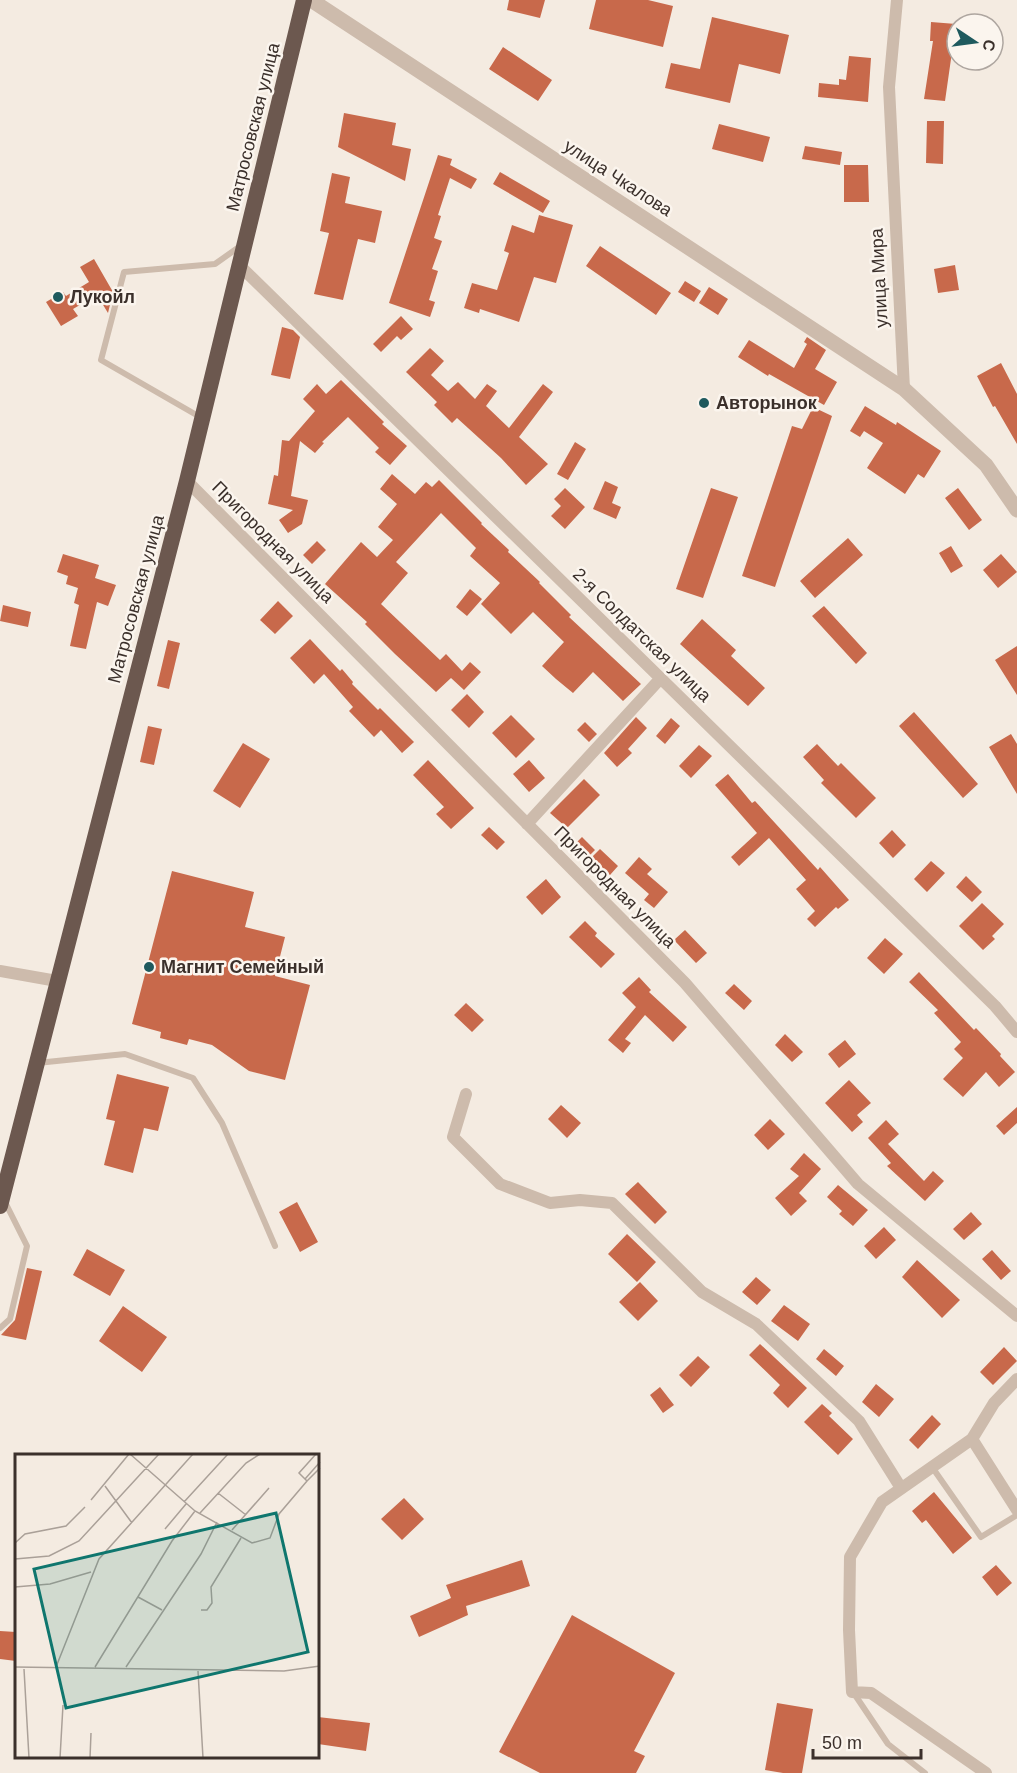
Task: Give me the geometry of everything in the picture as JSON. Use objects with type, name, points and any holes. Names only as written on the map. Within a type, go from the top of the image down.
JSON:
[{"type":"highway","name":"Матросовская улица","points":[[1,1201],[187,482],[304,0]]},
{"type":"street","name":"улица Чкалова","points":[[311,0],[904,389]]},
{"type":"street","name":"улица Мира","points":[[897,0],[889,87],[904,389]]},
{"type":"street","name":"2-я Солдатская улица","points":[[240,266],[995,1006],[1017,1032]]},
{"type":"street","points":[[904,389],[986,465],[1017,510]]},
{"type":"street","name":"Пригородная улица","points":[[187,482],[685,983],[858,1184],[1017,1316]]},
{"type":"street","points":[[527,824],[660,679]]},
{"type":"street","points":[[0,971],[57,981]]},
{"type":"street","points":[[466,1094],[453,1137],[500,1184],[550,1203],[580,1200],[612,1203],[702,1292],[756,1324],[859,1421],[901,1488]]},
{"type":"street","points":[[986,1773],[871,1693],[852,1692],[849,1630],[850,1557],[882,1502],[972,1439],[994,1402],[1017,1379]]},
{"type":"street","points":[[972,1439],[1017,1510]]},
{"type":"lane","points":[[202,418],[101,360],[124,272],[215,264],[245,244]]},
{"type":"lane","points":[[37,1064],[125,1054],[193,1078],[222,1123],[274,1246]]},
{"type":"lane","points":[[0,1328],[10,1319],[27,1246],[1,1201]]},
{"type":"lane","points":[[932,1467],[981,1537],[1017,1515]]},
{"type":"lane","points":[[852,1692],[888,1744],[925,1773]]},
{"type":"building","points":[[509,0],[545,0],[540,18],[507,10]]},
{"type":"building","points":[[596,0],[648,0],[673,6],[663,47],[589,29]]},
{"type":"building","points":[[712,17],[789,35],[780,74],[739,64],[730,103],[665,88],[671,63],[700,69]]},
{"type":"building","points":[[931,22],[945,23],[945,72],[949,72],[945,101],[924,99],[933,41],[930,41]]},
{"type":"building","points":[[503,47],[552,80],[538,101],[489,69]]},
{"type":"building","points":[[849,56],[871,58],[868,102],[818,97],[819,83],[839,85],[839,79],[846,80]]},
{"type":"building","points":[[344,113],[396,123],[392,145],[411,149],[405,181],[338,147]]},
{"type":"building","points":[[927,121],[944,121],[943,164],[926,163]]},
{"type":"building","points":[[719,124],[770,137],[763,162],[712,149]]},
{"type":"building","points":[[805,146],[842,152],[840,165],[802,159]]},
{"type":"building","points":[[438,155],[452,159],[450,165],[477,179],[471,189],[450,178],[438,215],[441,216],[434,238],[442,241],[432,269],[438,271],[429,300],[435,302],[430,317],[389,303]]},
{"type":"building","points":[[844,165],[868,165],[869,202],[844,202]]},
{"type":"building","points":[[500,172],[550,201],[543,213],[493,184]]},
{"type":"building","points":[[332,173],[350,177],[345,203],[382,211],[375,243],[358,239],[343,300],[314,294],[329,233],[320,231]]},
{"type":"building","points":[[539,215],[573,225],[556,283],[534,277],[519,322],[480,309],[479,313],[464,308],[472,283],[497,290],[509,253],[504,251],[512,225],[534,233]]},
{"type":"building","points":[[600,246],[671,293],[656,315],[586,266]]},
{"type":"building","points":[[94,259],[113,292],[108,313],[97,295],[73,309],[78,316],[61,326],[46,302],[63,292],[66,296],[89,282],[80,267]]},
{"type":"building","points":[[955,265],[959,290],[938,293],[934,269]]},
{"type":"building","points":[[685,281],[701,291],[694,302],[678,292]]},
{"type":"building","points":[[709,287],[728,299],[718,315],[699,303]]},
{"type":"building","points":[[401,316],[413,329],[401,340],[397,336],[381,352],[373,344]]},
{"type":"building","points":[[282,327],[293,330],[300,337],[290,379],[271,375]]},
{"type":"building","points":[[807,337],[826,350],[815,369],[837,382],[824,405],[769,374],[768,376],[738,357],[749,340],[794,368],[807,344],[804,342]]},
{"type":"building","points":[[430,348],[444,361],[431,375],[448,391],[458,382],[475,399],[487,384],[497,391],[486,406],[509,428],[543,384],[553,392],[519,437],[548,464],[526,485],[501,458],[457,418],[452,423],[434,405],[437,402],[406,372]]},
{"type":"building","points":[[1001,363],[1017,394],[1017,444],[995,406],[993,407],[977,376]]},
{"type":"building","points":[[341,380],[384,422],[382,424],[407,446],[390,465],[375,452],[379,448],[348,417],[322,442],[324,443],[315,453],[300,441],[291,496],[308,500],[302,524],[288,533],[279,520],[293,510],[268,504],[274,475],[278,476],[282,440],[289,441],[315,411],[303,399],[317,384],[326,394]]},
{"type":"building","points":[[865,406],[896,425],[897,422],[941,451],[924,478],[918,474],[905,494],[867,468],[883,443],[864,431],[860,437],[850,431]]},
{"type":"building","points":[[813,407],[832,416],[775,587],[742,576],[792,426],[802,429]]},
{"type":"building","points":[[575,442],[586,449],[568,480],[557,474]]},
{"type":"building","points":[[392,474],[415,494],[426,482],[432,487],[439,480],[540,582],[571,615],[569,617],[641,684],[623,701],[593,672],[573,693],[556,679],[542,666],[564,642],[533,612],[511,634],[481,604],[500,583],[470,556],[476,548],[441,513],[396,562],[408,573],[381,604],[440,660],[446,654],[462,671],[470,662],[481,672],[464,690],[451,678],[436,692],[365,624],[367,622],[325,584],[361,542],[377,557],[393,540],[378,527],[397,504],[380,489]]},
{"type":"building","points":[[605,481],[618,487],[612,503],[621,507],[616,519],[593,509]]},
{"type":"building","points":[[565,488],[585,507],[565,529],[551,516],[561,506],[554,499]]},
{"type":"building","points":[[711,488],[738,497],[703,598],[676,589]]},
{"type":"building","points":[[958,488],[982,520],[969,530],[945,498]]},
{"type":"building","points":[[848,538],[863,555],[815,598],[800,581]]},
{"type":"building","points":[[317,541],[326,550],[312,564],[303,555]]},
{"type":"building","points":[[951,546],[963,566],[951,573],[939,553]]},
{"type":"building","points":[[63,554],[99,565],[95,578],[116,585],[108,606],[97,602],[86,649],[70,646],[79,605],[74,603],[78,588],[66,584],[68,576],[57,572]]},
{"type":"building","points":[[1001,554],[1017,572],[998,588],[983,570]]},
{"type":"building","points":[[470,589],[482,599],[467,616],[456,607]]},
{"type":"building","points":[[278,601],[293,616],[275,634],[260,620]]},
{"type":"building","points":[[3,605],[31,612],[28,627],[0,621]]},
{"type":"building","points":[[824,606],[867,653],[856,664],[812,616]]},
{"type":"building","points":[[702,619],[736,650],[731,656],[765,688],[748,706],[680,644]]},
{"type":"building","points":[[310,639],[340,671],[342,669],[353,682],[352,684],[378,710],[380,708],[414,742],[402,753],[381,730],[374,737],[349,711],[353,707],[324,674],[314,684],[290,658]]},
{"type":"building","points":[[168,640],[180,643],[169,689],[157,686]]},
{"type":"building","points":[[1017,646],[1017,695],[995,660]]},
{"type":"building","points":[[467,694],[484,712],[469,728],[451,710]]},
{"type":"building","points":[[914,712],[978,784],[963,798],[899,726]]},
{"type":"building","points":[[511,715],[535,739],[516,758],[492,733]]},
{"type":"building","points":[[636,717],[647,728],[628,749],[632,753],[617,767],[604,753]]},
{"type":"building","points":[[671,718],[680,726],[665,744],[656,736]]},
{"type":"building","points":[[585,722],[597,734],[589,742],[577,730]]},
{"type":"building","points":[[148,726],[162,729],[154,765],[140,762]]},
{"type":"building","points":[[1011,734],[1017,744],[1017,794],[989,747]]},
{"type":"building","points":[[243,743],[270,759],[240,808],[213,791]]},
{"type":"building","points":[[817,744],[838,766],[841,763],[876,798],[856,818],[821,783],[824,780],[803,757]]},
{"type":"building","points":[[699,745],[712,756],[691,778],[679,766]]},
{"type":"building","points":[[428,760],[474,808],[451,829],[436,814],[444,807],[413,775]]},
{"type":"building","points":[[529,760],[545,778],[529,792],[513,774]]},
{"type":"building","points":[[728,774],[752,803],[755,801],[818,870],[820,867],[849,900],[838,909],[836,907],[815,927],[807,919],[815,911],[796,889],[806,880],[769,838],[739,866],[731,857],[757,833],[715,785]]},
{"type":"building","points":[[584,779],[600,795],[567,828],[550,813]]},
{"type":"building","points":[[489,827],[505,842],[497,850],[481,835]]},
{"type":"building","points":[[892,830],[906,845],[893,858],[879,843]]},
{"type":"building","points":[[582,837],[595,850],[587,858],[574,845]]},
{"type":"building","points":[[600,849],[618,866],[610,875],[592,857]]},
{"type":"building","points":[[639,857],[652,869],[647,874],[668,892],[654,908],[644,900],[649,894],[625,873]]},
{"type":"building","points":[[931,861],[945,873],[927,892],[914,879]]},
{"type":"building","points":[[172,871],[254,892],[245,927],[285,937],[275,976],[310,985],[285,1080],[249,1071],[212,1045],[189,1039],[187,1045],[160,1038],[161,1032],[132,1024]]},
{"type":"building","points":[[966,876],[982,892],[972,902],[956,887]]},
{"type":"building","points":[[546,879],[561,897],[542,915],[526,897]]},
{"type":"building","points":[[982,903],[1004,924],[992,936],[995,939],[983,950],[959,926]]},
{"type":"building","points":[[585,921],[597,933],[595,936],[615,954],[601,968],[569,937]]},
{"type":"building","points":[[685,930],[707,953],[696,963],[674,940]]},
{"type":"building","points":[[885,938],[903,954],[884,974],[867,958]]},
{"type":"building","points":[[919,972],[974,1030],[976,1028],[1001,1054],[1000,1056],[1015,1072],[999,1087],[986,1072],[963,1097],[943,1079],[963,1058],[954,1049],[961,1042],[934,1013],[938,1010],[909,982]]},
{"type":"building","points":[[639,977],[651,990],[649,992],[687,1027],[673,1042],[645,1015],[625,1039],[631,1043],[623,1053],[608,1040],[636,1007],[622,993]]},
{"type":"building","points":[[734,984],[752,1001],[744,1010],[725,993]]},
{"type":"building","points":[[466,1003],[484,1020],[472,1032],[454,1015]]},
{"type":"building","points":[[785,1034],[803,1052],[792,1062],[775,1045]]},
{"type":"building","points":[[845,1040],[856,1054],[839,1068],[828,1054]]},
{"type":"building","points":[[117,1074],[169,1087],[158,1131],[144,1128],[133,1173],[104,1165],[115,1121],[106,1119]]},
{"type":"building","points":[[849,1080],[871,1103],[857,1115],[863,1122],[852,1132],[825,1103]]},
{"type":"building","points":[[561,1105],[581,1123],[567,1138],[548,1119]]},
{"type":"building","points":[[1017,1107],[1017,1123],[1004,1135],[996,1126]]},
{"type":"building","points":[[770,1119],[785,1134],[768,1150],[754,1135]]},
{"type":"building","points":[[886,1120],[899,1134],[888,1144],[924,1181],[933,1171],[944,1181],[925,1201],[887,1166],[891,1163],[868,1138]]},
{"type":"building","points":[[804,1153],[821,1169],[799,1193],[807,1201],[791,1216],[775,1198],[799,1176],[790,1169]]},
{"type":"building","points":[[638,1182],[667,1212],[655,1224],[625,1194]]},
{"type":"building","points":[[838,1185],[868,1210],[853,1226],[839,1214],[842,1211],[827,1197]]},
{"type":"building","points":[[297,1202],[318,1242],[300,1252],[279,1212]]},
{"type":"building","points":[[971,1212],[982,1224],[964,1240],[953,1229]]},
{"type":"building","points":[[884,1227],[896,1240],[876,1259],[864,1246]]},
{"type":"building","points":[[627,1234],[656,1262],[637,1282],[608,1254]]},
{"type":"building","points":[[87,1249],[125,1270],[110,1296],[73,1275]]},
{"type":"building","points":[[992,1250],[1011,1271],[1001,1280],[982,1259]]},
{"type":"building","points":[[917,1260],[960,1300],[942,1318],[902,1277]]},
{"type":"building","points":[[27,1268],[42,1271],[26,1340],[1,1335],[15,1320]]},
{"type":"building","points":[[756,1277],[771,1290],[757,1305],[742,1292]]},
{"type":"building","points":[[640,1282],[658,1301],[638,1321],[619,1302]]},
{"type":"building","points":[[784,1305],[810,1324],[798,1341],[771,1321]]},
{"type":"building","points":[[123,1306],[167,1337],[142,1372],[99,1341]]},
{"type":"building","points":[[760,1344],[807,1388],[788,1408],[773,1393],[780,1385],[749,1355]]},
{"type":"building","points":[[1004,1347],[1017,1361],[993,1385],[980,1372]]},
{"type":"building","points":[[824,1349],[844,1366],[836,1376],[816,1359]]},
{"type":"building","points":[[698,1356],[710,1367],[691,1387],[679,1375]]},
{"type":"building","points":[[876,1384],[894,1399],[879,1417],[862,1402]]},
{"type":"building","points":[[660,1387],[674,1405],[663,1413],[650,1395]]},
{"type":"building","points":[[822,1404],[832,1413],[829,1416],[853,1439],[838,1455],[804,1422]]},
{"type":"building","points":[[932,1415],[941,1424],[918,1449],[909,1440]]},
{"type":"building","points":[[934,1492],[972,1538],[953,1554],[926,1520],[922,1523],[912,1511]]},
{"type":"building","points":[[404,1498],[424,1519],[402,1540],[381,1519]]},
{"type":"building","points":[[522,1560],[530,1586],[466,1606],[468,1615],[419,1637],[410,1616],[451,1598],[446,1585]]},
{"type":"building","points":[[996,1565],[1012,1583],[997,1596],[982,1577]]},
{"type":"building","points":[[572,1615],[675,1673],[634,1751],[645,1756],[636,1773],[540,1773],[499,1752]]},
{"type":"building","points":[[0,1631],[15,1632],[15,1661],[0,1659]]},
{"type":"building","points":[[777,1703],[813,1709],[802,1773],[765,1770]]},
{"type":"building","points":[[320,1717],[370,1723],[366,1751],[320,1744]]},
{"type":"place","name":"Лукойл","points":[[58,297]]},
{"type":"place","name":"Авторынок","points":[[704,403]]},
{"type":"place","name":"Магнит Семейный","points":[[149,967]]}]
